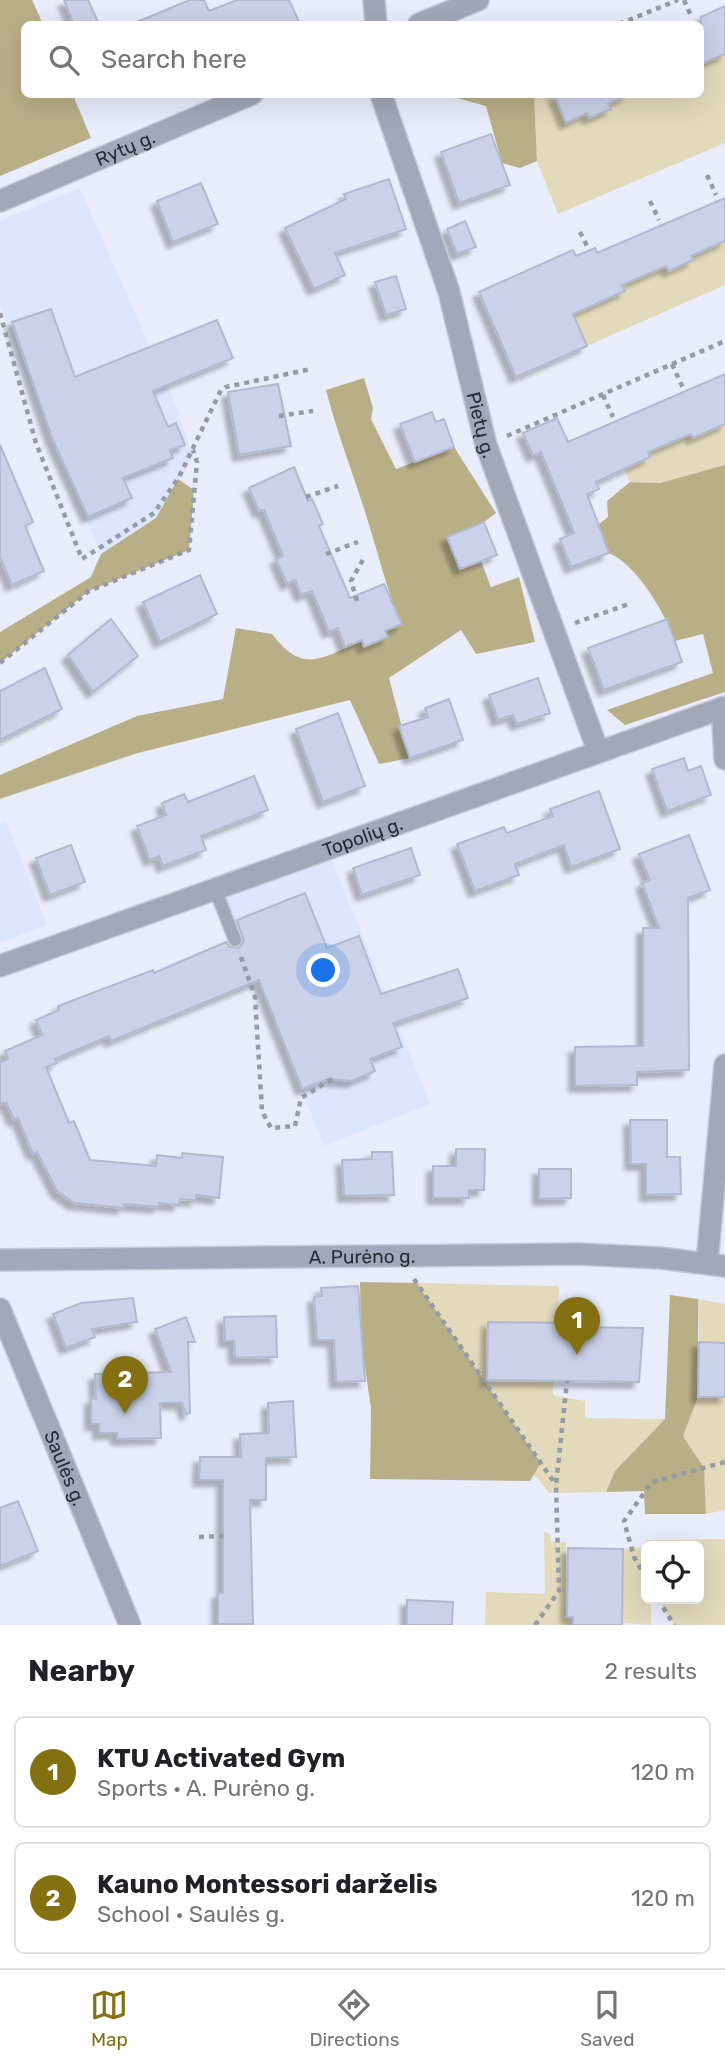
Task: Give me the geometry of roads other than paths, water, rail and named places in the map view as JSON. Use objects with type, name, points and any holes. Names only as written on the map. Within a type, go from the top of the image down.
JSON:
[{"type":"street","points":[[374,0],[376,21]]},
{"type":"street","points":[[426,21],[478,0]]},
{"type":"street","name":"Rytų g.","points":[[0,201],[243,98]]},
{"type":"street","name":"Pietų g.","points":[[381,98],[449,292],[486,445],[598,751]]},
{"type":"street","points":[[723,707],[725,759]]},
{"type":"street","name":"Topolių g.","points":[[0,966],[723,707]]},
{"type":"street","points":[[716,1264],[725,1065]]},
{"type":"street","name":"A. Purėno g.","points":[[0,1260],[578,1254],[716,1264]]},
{"type":"street","name":"Saulės g.","points":[[0,1309],[130,1625]]},
{"type":"lane","points":[[215,889],[235,940]]},
{"type":"place","name":"KTU Activated Gym","points":[[577,1355]]},
{"type":"place","name":"Kauno Montessori darželis","points":[[125,1414]]}]
